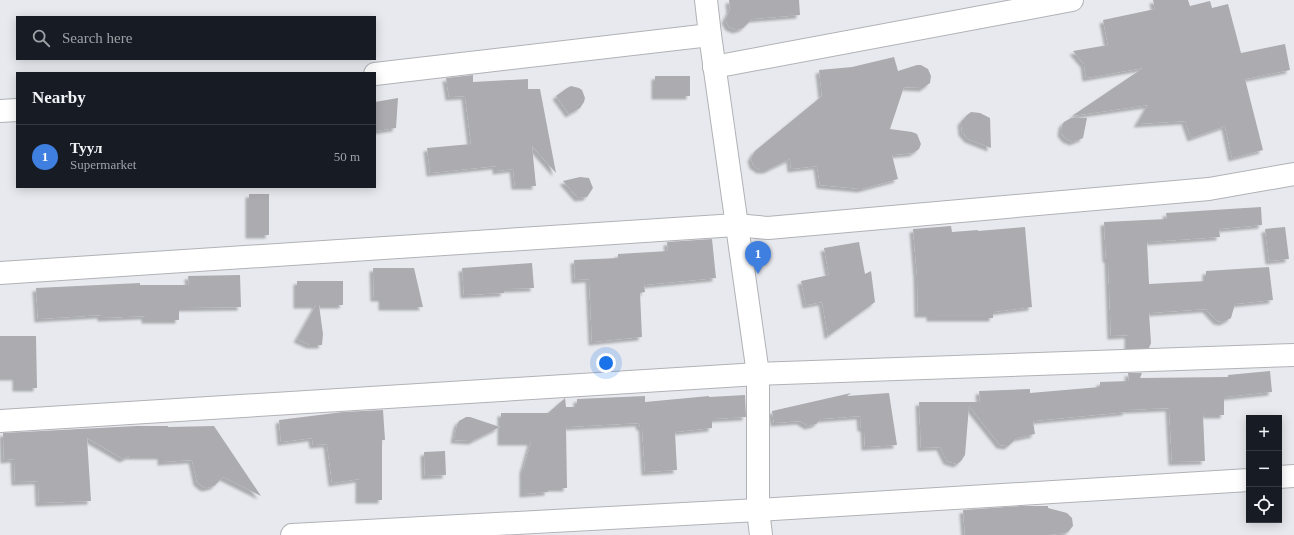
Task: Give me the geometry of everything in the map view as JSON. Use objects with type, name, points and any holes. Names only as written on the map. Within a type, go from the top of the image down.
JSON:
[{"type":"street","points":[[706,0],[714,67],[758,374],[758,510],[761,535]]},
{"type":"street","points":[[714,67],[1072,0]]},
{"type":"street","points":[[376,74],[710,35]]},
{"type":"street","points":[[0,111],[16,110]]},
{"type":"street","points":[[0,273],[736,225],[768,228],[1209,189],[1294,174]]},
{"type":"street","points":[[0,421],[758,374],[1294,355]]},
{"type":"street","points":[[1282,478],[1294,476]]},
{"type":"street","points":[[292,535],[758,510],[1246,480]]},
{"type":"building","points":[[729,0],[799,0],[800,15],[752,19],[743,28],[736,30],[729,27],[725,20],[730,10]]},
{"type":"building","points":[[1153,0],[1188,0],[1190,6],[1210,1],[1212,8],[1228,4],[1241,53],[1285,44],[1290,70],[1245,79],[1263,150],[1232,158],[1225,126],[1191,138],[1185,121],[1137,124],[1148,105],[1072,116],[1143,68],[1086,78],[1084,64],[1073,51],[1108,45],[1103,20],[1155,9]]},
{"type":"building","points":[[894,57],[898,71],[921,65],[928,69],[931,76],[930,83],[923,88],[904,87],[890,129],[917,134],[921,144],[919,149],[913,153],[892,155],[898,179],[861,189],[820,185],[817,166],[791,169],[790,159],[767,170],[760,170],[753,165],[751,158],[755,151],[822,96],[819,70],[852,67]]},
{"type":"building","points":[[473,75],[473,82],[528,79],[528,89],[540,89],[556,173],[532,146],[536,186],[515,186],[513,169],[496,171],[496,166],[430,173],[427,148],[471,144],[465,96],[449,97],[446,78]]},
{"type":"building","points":[[655,76],[690,76],[690,96],[655,96]]},
{"type":"building","points":[[571,86],[582,90],[585,98],[580,108],[569,114],[556,96]]},
{"type":"building","points":[[398,98],[396,128],[376,131],[376,102]]},
{"type":"building","points":[[971,112],[980,113],[990,118],[991,148],[968,139],[962,132],[961,122]]},
{"type":"building","points":[[1071,118],[1087,118],[1083,138],[1073,142],[1066,139],[1061,133],[1064,122]]},
{"type":"building","points":[[580,177],[589,178],[593,188],[587,197],[578,198],[563,181]]},
{"type":"building","points":[[249,194],[269,194],[269,235],[249,235]]},
{"type":"building","points":[[1261,207],[1262,225],[1219,229],[1220,237],[1147,242],[1149,284],[1206,281],[1206,271],[1269,267],[1273,300],[1235,304],[1231,318],[1223,322],[1217,321],[1206,309],[1149,313],[1151,343],[1149,348],[1128,348],[1128,335],[1111,336],[1108,259],[1106,259],[1104,222],[1167,219],[1166,213]]},
{"type":"building","points":[[951,226],[952,232],[1025,227],[1032,307],[993,312],[993,318],[930,318],[930,314],[918,314],[917,275],[913,229]]},
{"type":"building","points":[[1285,227],[1289,259],[1269,261],[1265,229]]},
{"type":"building","points":[[712,239],[716,278],[644,285],[645,292],[640,293],[642,337],[592,342],[589,279],[575,280],[574,260],[618,258],[618,254],[668,251],[667,242]]},
{"type":"building","points":[[859,242],[865,274],[871,271],[875,302],[828,336],[822,302],[806,305],[801,281],[829,275],[824,248]]},
{"type":"building","points":[[532,263],[534,288],[504,289],[504,293],[464,295],[462,268]]},
{"type":"building","points":[[373,268],[414,268],[423,307],[382,307],[382,298],[374,298]]},
{"type":"building","points":[[240,275],[241,307],[179,308],[179,320],[145,320],[145,316],[101,318],[101,315],[38,319],[36,288],[140,283],[140,285],[189,285],[188,276]]},
{"type":"building","points":[[297,281],[343,281],[343,305],[319,305],[323,334],[322,345],[310,345],[297,339],[316,305],[297,305]]},
{"type":"building","points":[[0,336],[36,336],[37,388],[16,388],[16,377],[0,377]]},
{"type":"building","points":[[1270,371],[1272,392],[1224,397],[1224,415],[1203,415],[1205,461],[1172,462],[1169,408],[1126,410],[1126,412],[1033,421],[1035,434],[1017,438],[1008,446],[1000,445],[969,406],[965,455],[961,461],[957,464],[947,461],[940,447],[921,448],[919,402],[980,402],[979,391],[1030,389],[1030,393],[1100,387],[1100,382],[1129,381],[1128,373],[1142,373],[1140,378],[1228,377],[1228,375]]},
{"type":"building","points":[[851,393],[847,396],[889,393],[897,445],[865,447],[864,428],[861,428],[860,416],[821,419],[816,424],[808,426],[800,421],[774,423],[772,411]]},
{"type":"building","points":[[745,395],[746,417],[712,419],[712,428],[675,432],[677,470],[645,472],[642,427],[640,427],[639,423],[566,427],[567,488],[548,488],[548,492],[523,494],[523,470],[531,442],[501,442],[501,413],[548,413],[565,398],[566,407],[577,407],[577,399],[645,396],[645,402],[709,396]]},
{"type":"building","points":[[383,410],[385,440],[382,440],[382,500],[359,500],[359,479],[332,483],[327,444],[313,445],[312,438],[281,442],[279,420],[343,412]]},
{"type":"building","points":[[466,417],[500,427],[472,441],[454,440],[459,421]]},
{"type":"building","points":[[137,426],[214,426],[261,496],[223,477],[214,486],[206,488],[203,487],[197,482],[192,460],[161,462],[161,456],[129,456],[123,459],[87,438],[91,501],[39,503],[38,481],[15,482],[14,459],[4,460],[3,433]]},
{"type":"building","points":[[445,451],[446,475],[425,476],[424,452]]},
{"type":"building","points":[[1021,506],[1048,506],[1048,508],[1067,513],[1072,518],[1073,526],[1068,532],[1048,535],[965,535],[963,510]]},
{"type":"place","name":"Туул","points":[[758,274]]}]
